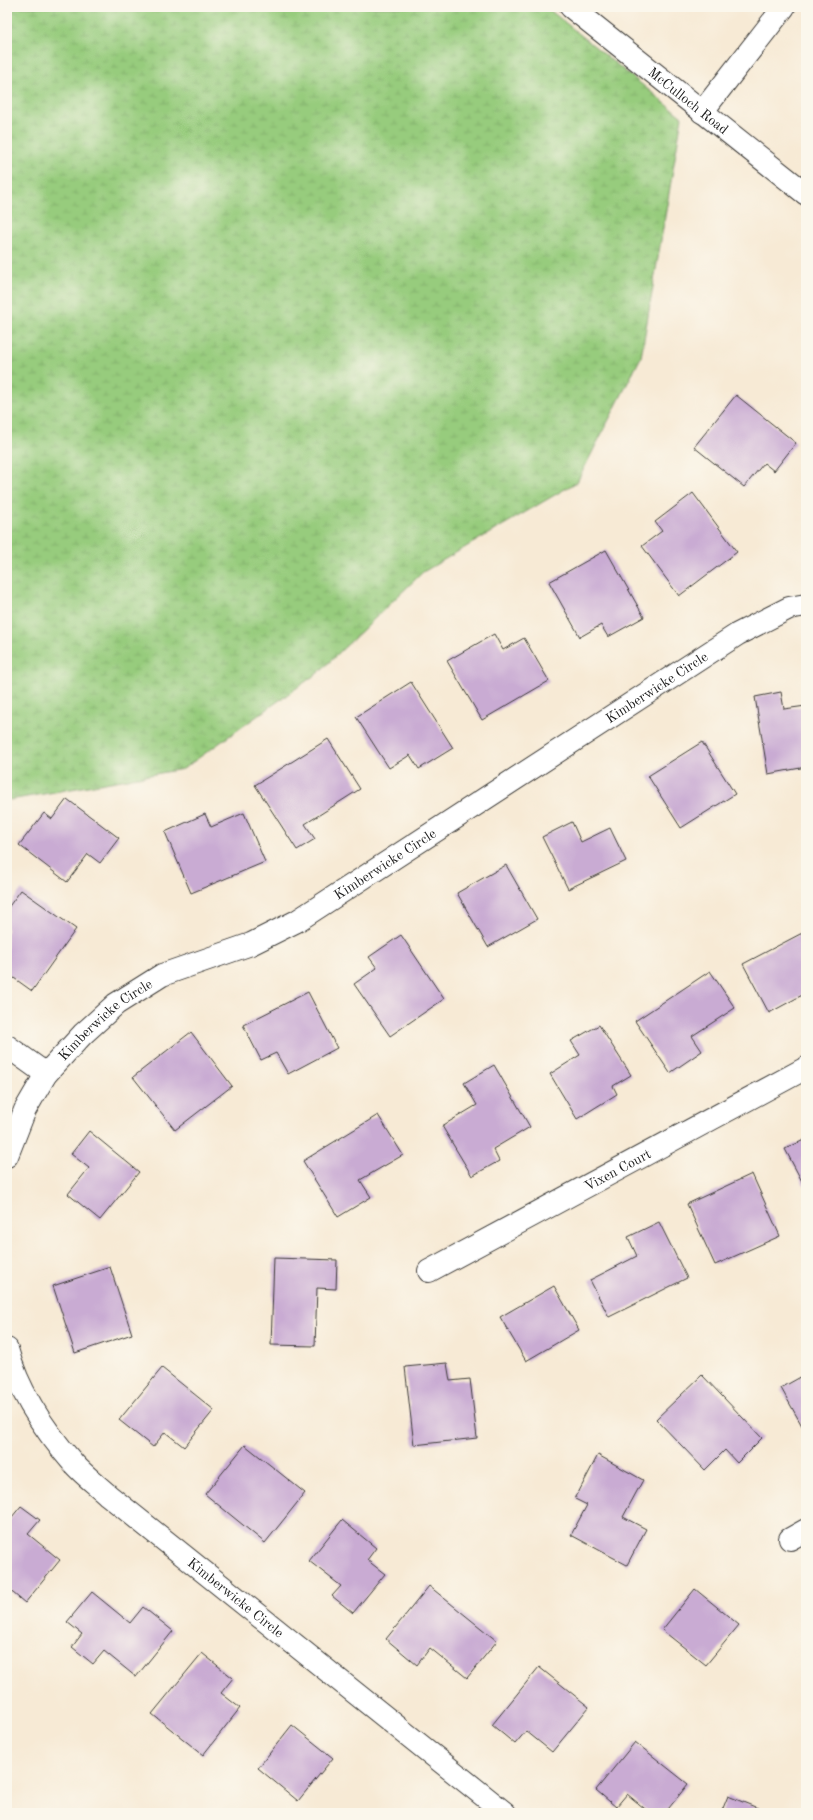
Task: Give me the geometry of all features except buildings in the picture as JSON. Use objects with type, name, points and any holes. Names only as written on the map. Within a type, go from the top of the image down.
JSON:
[{"type":"street","name":"McCulloch Road","points":[[571,7],[806,194]]},
{"type":"street","points":[[702,112],[784,7]]},
{"type":"street","name":"Kimberwicke Circle","points":[[7,1156],[26,1110],[46,1074],[83,1034],[116,1004],[162,975],[251,944],[298,921],[738,634],[789,608],[806,605]]},
{"type":"street","points":[[7,1046],[46,1074]]},
{"type":"street","name":"Vixen Court","points":[[429,1271],[806,1068]]},
{"type":"street","name":"Kimberwicke Circle","points":[[7,1348],[10,1362],[36,1414],[74,1464],[108,1495],[506,1813]]},
{"type":"green space","points":[[7,7],[546,7],[682,117],[641,357],[577,482],[423,572],[319,672],[183,769],[10,800],[7,798]]}]
